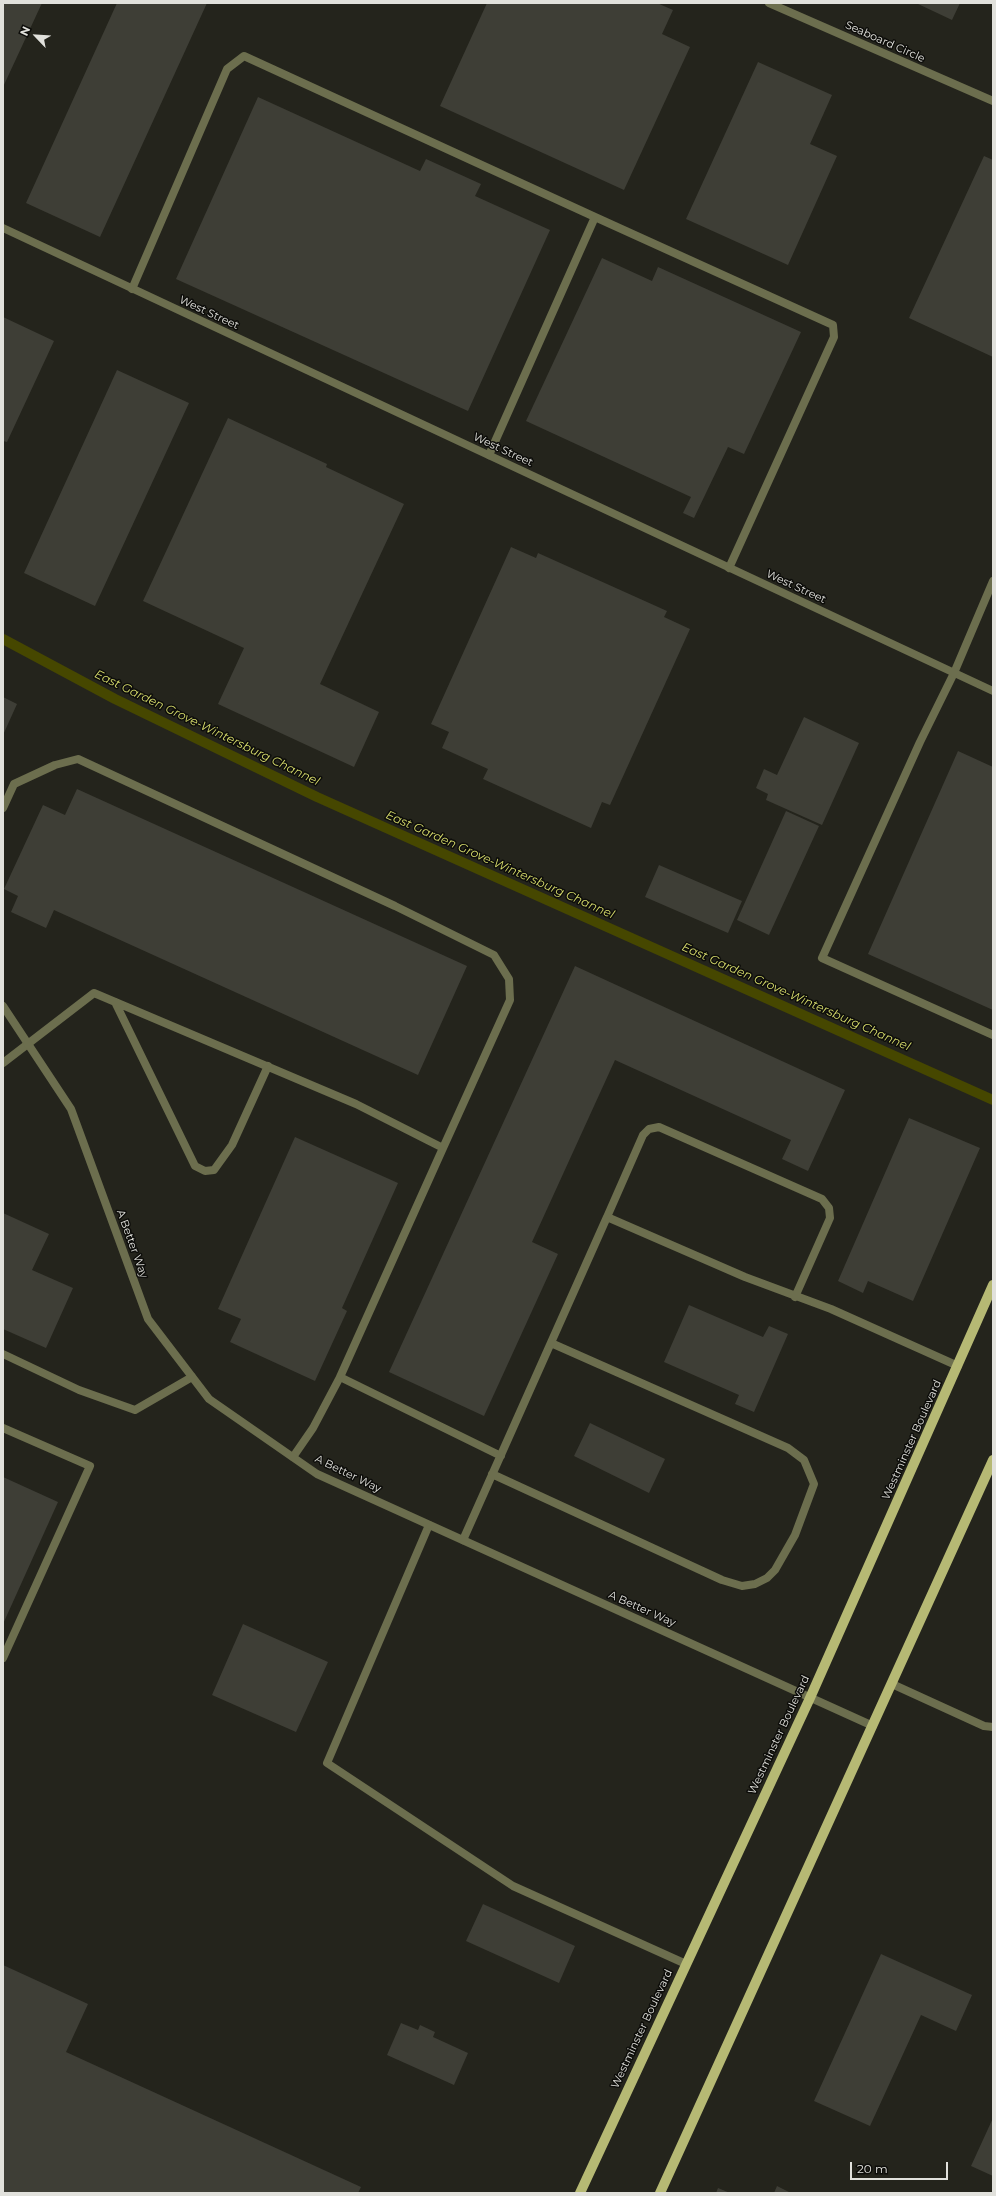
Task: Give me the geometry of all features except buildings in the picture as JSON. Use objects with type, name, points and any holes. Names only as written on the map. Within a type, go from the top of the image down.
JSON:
[{"type":"main road","name":"Westminster Boulevard","points":[[580,2193],[810,1698],[993,1285]]},
{"type":"main road","points":[[660,2193],[993,1460]]},
{"type":"street","name":"Seaboard Circle","points":[[769,3],[993,101]]},
{"type":"street","points":[[132,289],[227,69],[244,56],[833,325],[834,337],[729,568]]},
{"type":"street","points":[[488,455],[595,217]]},
{"type":"street","name":"West Street","points":[[3,228],[993,691]]},
{"type":"street","points":[[993,581],[954,673],[920,742],[822,958],[993,1034]]},
{"type":"street","points":[[3,808],[14,784],[55,765],[78,759],[395,906],[494,955],[509,979],[510,1000],[340,1378],[313,1428],[293,1457]]},
{"type":"street","points":[[3,1063],[94,993],[356,1104],[443,1148]]},
{"type":"street","points":[[116,1002],[195,1166],[205,1171],[214,1170],[232,1145],[268,1066]]},
{"type":"street","name":"A Better Way","points":[[3,1006],[71,1109],[148,1319],[209,1399],[317,1474],[873,1726]]},
{"type":"street","points":[[463,1540],[643,1135],[649,1130],[659,1127],[822,1200],[829,1208],[830,1218],[795,1297]]},
{"type":"street","points":[[607,1217],[745,1277],[795,1297],[831,1309],[958,1366]]},
{"type":"street","points":[[492,1474],[722,1580],[742,1586],[755,1584],[767,1578],[775,1570],[795,1535],[814,1484],[804,1460],[788,1448],[551,1343]]},
{"type":"street","points":[[3,1354],[79,1390],[134,1410],[192,1376]]},
{"type":"street","points":[[340,1378],[501,1456]]},
{"type":"street","points":[[3,1428],[90,1466],[3,1658]]},
{"type":"street","points":[[429,1525],[327,1763],[513,1886],[686,1964]]},
{"type":"street","points":[[892,1684],[984,1726],[993,1726]]},
{"type":"waterway","name":"East Garden Grove-Wintersburg Channel","points":[[3,639],[115,699],[317,797],[993,1100]]}]
